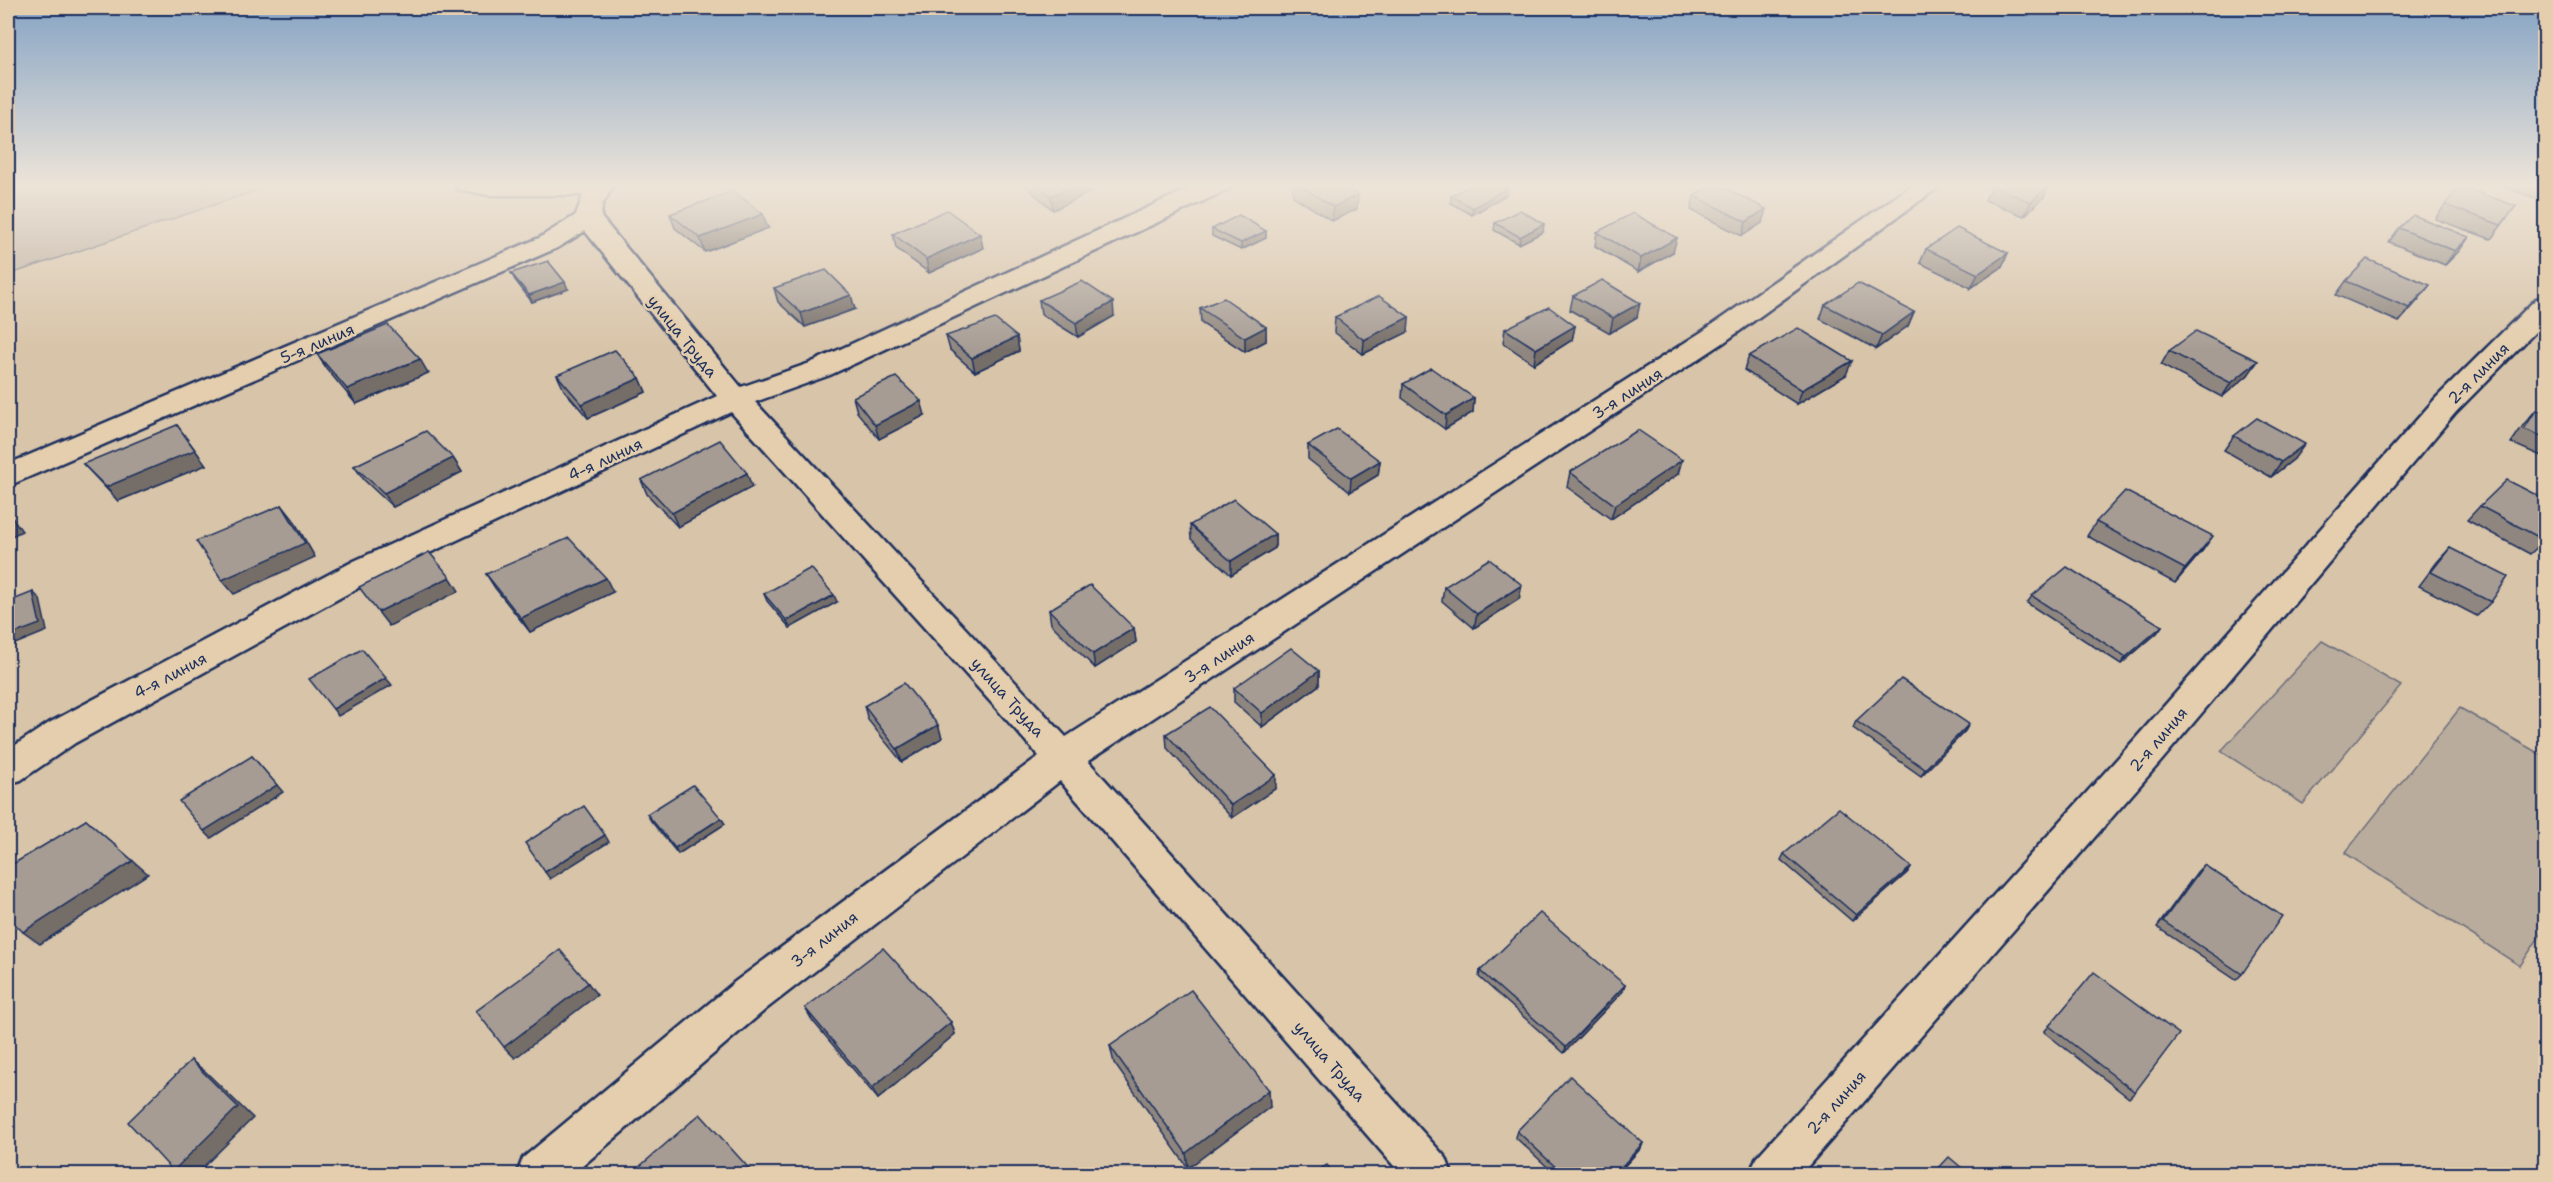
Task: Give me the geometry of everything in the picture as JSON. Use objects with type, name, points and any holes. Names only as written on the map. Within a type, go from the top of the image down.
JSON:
[{"type":"street","name":"5-я линия","points":[[8,476],[548,243],[552,239]]},
{"type":"street","name":"улица Труда","points":[[627,239],[735,399],[1063,758],[1430,1174]]},
{"type":"street","name":"4-я линия","points":[[8,770],[63,733],[366,569],[735,399],[820,369],[1101,239]]},
{"type":"street","name":"3-я линия","points":[[539,1174],[751,995],[1063,758],[1713,337],[1852,239]]},
{"type":"street","name":"2-я линия","points":[[1772,1174],[2149,749],[2446,405],[2546,305]]},
{"type":"shaded area","points":[[8,239],[113,239],[8,275]]},
{"type":"shaded area","points":[[2322,641],[2401,686],[2303,804],[2221,751]]},
{"type":"shaded area","points":[[2460,708],[2545,757],[2545,928],[2520,966],[2345,853]]},
{"type":"building","points":[[900,239],[969,239],[926,259]]},
{"type":"building","points":[[1233,239],[1249,239],[1241,243]]},
{"type":"building","points":[[1609,239],[1675,239],[1641,258]]},
{"type":"building","points":[[1941,239],[1980,239],[2008,253],[1978,274],[1926,249]]},
{"type":"building","points":[[2426,239],[2467,239],[2455,251]]},
{"type":"building","points":[[2367,259],[2430,285],[2409,308],[2346,281]]},
{"type":"building","points":[[548,261],[565,282],[529,295],[511,273]]},
{"type":"building","points":[[826,270],[851,295],[801,313],[774,288]]},
{"type":"building","points":[[1602,280],[1640,303],[1613,318],[1573,296]]},
{"type":"building","points":[[1082,281],[1113,302],[1076,323],[1039,300]]},
{"type":"building","points":[[1858,283],[1914,312],[1882,335],[1825,305]]},
{"type":"building","points":[[1379,296],[1409,317],[1364,340],[1335,317]]},
{"type":"building","points":[[1224,298],[1266,327],[1245,338],[1200,308]]},
{"type":"building","points":[[1549,307],[1575,326],[1536,349],[1505,329]]},
{"type":"building","points":[[995,319],[1017,337],[972,358],[946,336]]},
{"type":"building","points":[[388,325],[420,359],[347,389],[317,354]]},
{"type":"building","points":[[1798,328],[1852,361],[1802,390],[1749,356]]},
{"type":"building","points":[[2196,331],[2258,361],[2231,383],[2169,351]]},
{"type":"building","points":[[615,350],[640,378],[582,404],[557,375]]},
{"type":"building","points":[[1431,368],[1474,398],[1446,415],[1403,384]]},
{"type":"building","points":[[896,377],[921,401],[875,425],[853,397]]},
{"type":"building","points":[[2536,410],[2546,414],[2546,438],[2524,429]]},
{"type":"building","points":[[2257,418],[2305,444],[2281,462],[2234,436]]},
{"type":"building","points":[[177,425],[195,450],[106,487],[83,464]]},
{"type":"building","points":[[1337,429],[1380,461],[1351,478],[1308,445]]},
{"type":"building","points":[[1638,430],[1682,460],[1615,505],[1570,472]]},
{"type":"building","points":[[426,431],[453,458],[384,493],[354,466]]},
{"type":"building","points":[[720,440],[747,473],[672,513],[641,480]]},
{"type":"building","points":[[2507,480],[2546,500],[2546,538],[2544,540],[2480,506]]},
{"type":"building","points":[[2125,491],[2213,536],[2185,569],[2096,522]]},
{"type":"building","points":[[1234,499],[1275,534],[1231,561],[1190,525]]},
{"type":"building","points":[[282,505],[305,543],[222,580],[196,541]]},
{"type":"building","points":[[569,538],[606,578],[521,618],[486,574]]},
{"type":"building","points":[[2450,548],[2508,577],[2491,602],[2431,572]]},
{"type":"building","points":[[429,552],[450,577],[378,612],[359,587]]},
{"type":"building","points":[[1489,559],[1522,585],[1477,614],[1444,587]]},
{"type":"building","points":[[2067,567],[2162,626],[2126,657],[2032,596]]},
{"type":"building","points":[[811,568],[834,595],[787,621],[764,594]]},
{"type":"building","points":[[1090,585],[1134,628],[1093,654],[1049,610]]},
{"type":"building","points":[[33,592],[40,624],[8,636],[8,602]]},
{"type":"building","points":[[1291,648],[1319,671],[1262,713],[1234,688]]},
{"type":"building","points":[[362,649],[386,678],[333,709],[309,679]]},
{"type":"building","points":[[1901,679],[1969,724],[1925,769],[1856,721]]},
{"type":"building","points":[[904,683],[938,725],[897,749],[864,706]]},
{"type":"building","points":[[1210,707],[1276,775],[1231,805],[1166,734]]},
{"type":"building","points":[[252,756],[277,785],[204,831],[179,801]]},
{"type":"building","points":[[693,785],[721,818],[675,848],[647,814]]},
{"type":"building","points":[[584,806],[605,835],[545,872],[525,843]]},
{"type":"building","points":[[1839,808],[1911,867],[1856,915],[1784,854]]},
{"type":"building","points":[[86,820],[133,861],[23,932],[8,917],[8,867]]},
{"type":"building","points":[[2204,865],[2282,916],[2242,974],[2163,921]]},
{"type":"building","points":[[1540,913],[1625,985],[1566,1047],[1480,971]]},
{"type":"building","points":[[883,948],[951,1022],[872,1088],[805,1008]]},
{"type":"building","points":[[560,950],[588,983],[504,1047],[476,1011]]},
{"type":"building","points":[[2094,972],[2179,1034],[2135,1092],[2049,1026]]},
{"type":"building","points":[[1191,990],[1269,1090],[1186,1153],[1110,1046]]},
{"type":"building","points":[[191,1060],[238,1107],[173,1171],[128,1122]]},
{"type":"building","points":[[1570,1076],[1643,1143],[1615,1174],[1563,1174],[1517,1131]]},
{"type":"building","points":[[700,1114],[754,1174],[631,1174]]},
{"type":"building","points":[[1949,1157],[1969,1174],[1933,1174]]},
{"type":"building","points":[[1327,1165],[1334,1174],[1312,1174]]}]
